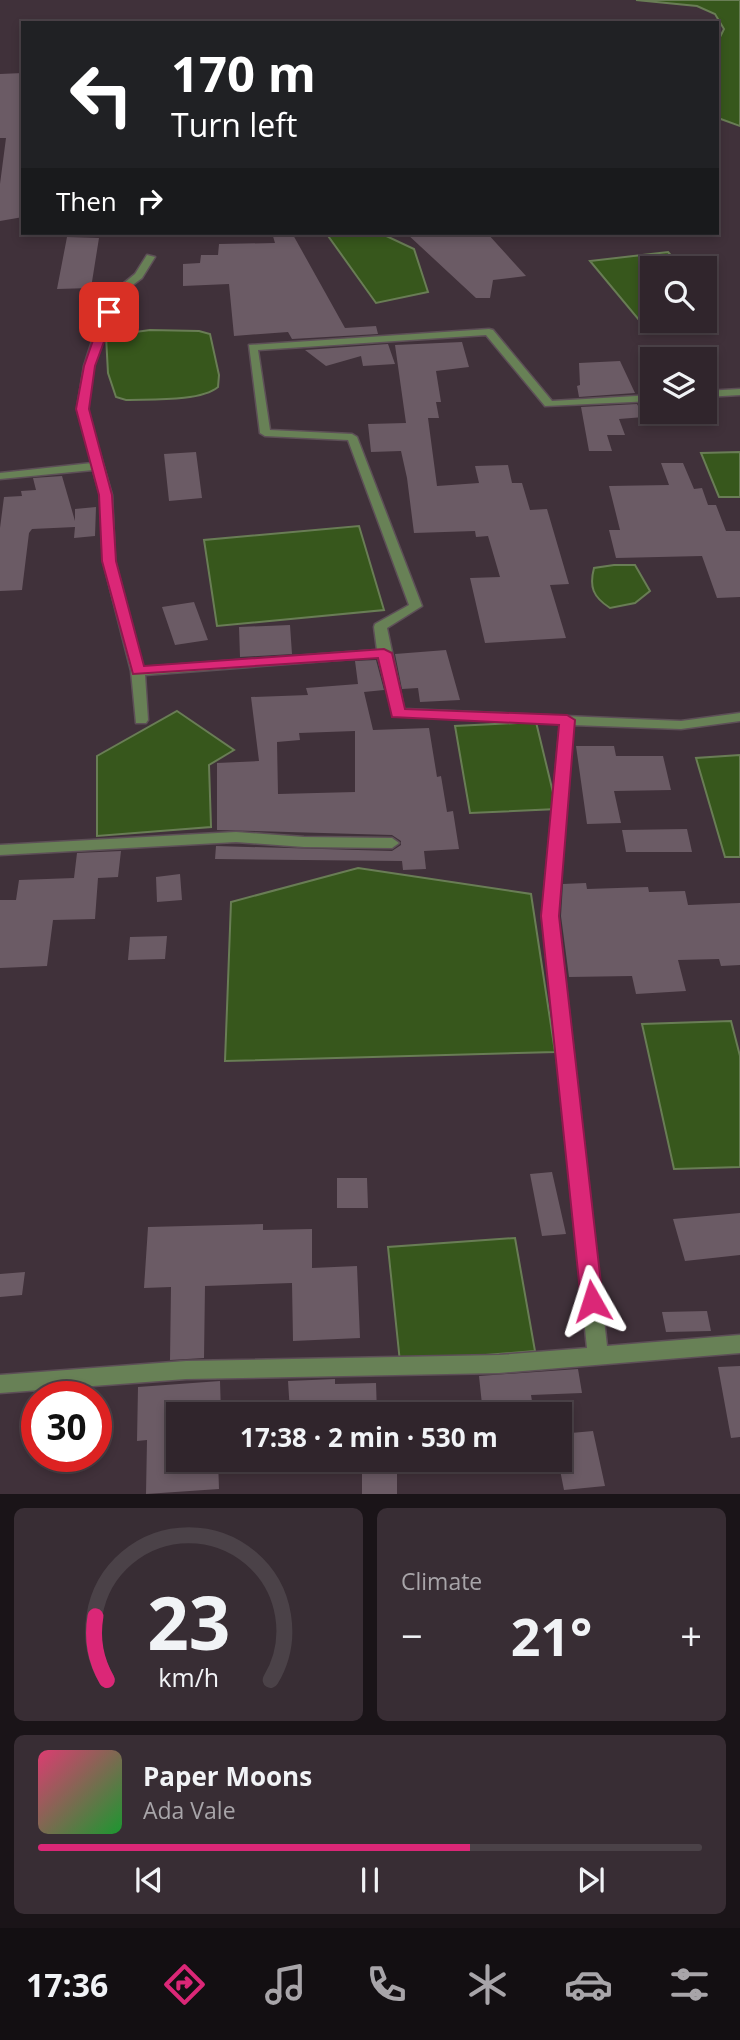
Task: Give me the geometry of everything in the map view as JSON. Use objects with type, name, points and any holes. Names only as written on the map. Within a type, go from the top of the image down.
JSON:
[{"type":"street","points":[[141,720],[138,671],[109,561],[106,495],[82,409],[89,366],[100,332],[118,292],[139,276],[150,257]]},
{"type":"street","points":[[640,399],[549,404],[489,332],[253,347],[265,433],[352,437],[416,606],[380,627],[398,713],[681,724],[740,717]]},
{"type":"street","points":[[717,393],[740,392]]},
{"type":"street","points":[[0,476],[98,466]]},
{"type":"street","points":[[138,671],[384,653]]},
{"type":"street","points":[[567,720],[550,916],[598,1356]]},
{"type":"street","points":[[0,850],[236,837],[304,842],[392,843]]},
{"type":"street","points":[[0,1384],[186,1370],[499,1364],[740,1344]]},
{"type":"shaded area","points":[[636,0],[740,0],[740,126],[719,118],[719,39],[724,29],[715,14],[697,6]]},
{"type":"shaded area","points":[[327,235],[384,235],[414,249],[428,292],[376,303]]},
{"type":"shaded area","points":[[668,252],[672,256],[640,256],[639,320],[590,261]]},
{"type":"shaded area","points":[[150,330],[199,331],[210,334],[219,375],[218,387],[199,395],[174,399],[126,400],[116,397],[108,373],[106,336]]},
{"type":"shaded area","points":[[740,452],[740,497],[719,497],[701,453]]},
{"type":"shaded area","points":[[359,526],[384,610],[217,626],[204,540]]},
{"type":"shaded area","points":[[635,565],[650,591],[635,603],[610,608],[604,604],[596,596],[592,586],[594,568]]},
{"type":"shaded area","points":[[177,711],[234,750],[209,765],[211,827],[97,836],[97,756]]},
{"type":"shaded area","points":[[536,722],[557,809],[470,813],[455,726]]},
{"type":"shaded area","points":[[740,755],[740,857],[725,857],[696,758]]},
{"type":"shaded area","points":[[358,868],[531,894],[555,1052],[225,1061],[231,902]]},
{"type":"shaded area","points":[[731,1021],[740,1056],[740,1167],[674,1169],[642,1024]]},
{"type":"shaded area","points":[[515,1238],[535,1351],[400,1362],[388,1247]]},
{"type":"building","points":[[21,73],[21,217],[0,221],[0,184],[6,138],[0,138],[0,74]]},
{"type":"building","points":[[273,235],[293,235],[345,328],[376,326],[378,334],[292,339],[288,332],[234,336],[229,284],[183,286],[183,264],[200,263],[201,255],[218,255],[219,244],[275,243]]},
{"type":"building","points":[[408,235],[489,235],[526,276],[493,280],[490,298],[476,298]]},
{"type":"building","points":[[67,237],[99,238],[91,288],[57,289]]},
{"type":"building","points":[[462,342],[469,367],[436,371],[441,402],[436,402],[439,418],[428,418],[437,486],[479,483],[475,466],[508,465],[512,483],[522,483],[530,510],[547,509],[569,584],[550,585],[566,638],[485,643],[470,578],[500,577],[488,536],[476,537],[475,531],[414,533],[401,451],[371,452],[368,424],[406,423],[395,345]]},
{"type":"building","points":[[388,344],[395,364],[363,366],[361,356],[326,366],[305,350]]},
{"type":"building","points":[[620,361],[635,393],[579,397],[579,363]]},
{"type":"building","points":[[637,404],[640,417],[619,419],[625,435],[607,435],[612,451],[589,451],[581,407]]},
{"type":"building","points":[[196,452],[202,498],[169,501],[164,454]]},
{"type":"building","points":[[661,463],[683,463],[694,489],[702,488],[708,505],[716,505],[726,531],[740,531],[740,597],[717,598],[702,556],[616,558],[609,530],[620,530],[609,486],[669,485]]},
{"type":"building","points":[[62,476],[75,521],[75,509],[96,507],[95,536],[74,538],[75,527],[32,529],[29,533],[22,590],[0,591],[0,528],[4,497],[22,496],[21,491],[36,490],[33,478]]},
{"type":"building","points":[[194,602],[208,640],[175,645],[162,607]]},
{"type":"building","points":[[290,625],[292,654],[240,657],[239,627]]},
{"type":"building","points":[[446,650],[460,700],[420,702],[418,688],[402,689],[395,654]]},
{"type":"building","points":[[376,660],[384,690],[364,692],[373,730],[429,728],[437,777],[441,776],[447,812],[453,811],[459,849],[424,851],[426,869],[403,870],[402,861],[215,859],[216,846],[392,851],[401,845],[401,841],[392,835],[217,830],[217,763],[259,761],[251,697],[308,695],[306,688],[358,684],[355,661]],"holes":[[[355,731],[355,792],[278,794],[277,742],[300,740],[299,733]]]},
{"type":"building","points":[[576,746],[614,746],[616,756],[663,756],[671,790],[614,791],[621,823],[587,824]]},
{"type":"building","points":[[687,829],[692,852],[626,852],[622,830]]},
{"type":"building","points":[[121,851],[118,877],[98,878],[95,919],[53,920],[47,966],[0,968],[0,900],[16,900],[19,880],[74,878],[77,853]]},
{"type":"building","points":[[180,874],[182,900],[157,902],[156,877]]},
{"type":"building","points":[[586,883],[587,889],[648,887],[649,892],[685,891],[688,905],[740,903],[740,965],[721,966],[719,959],[678,960],[686,991],[636,994],[632,976],[569,977],[561,916],[563,884]]},
{"type":"building","points":[[167,936],[165,959],[128,960],[130,937]]},
{"type":"building","points":[[552,1172],[566,1234],[542,1236],[530,1174]]},
{"type":"building","points":[[337,1178],[367,1178],[368,1208],[337,1208]]},
{"type":"building","points":[[740,1213],[740,1255],[685,1261],[673,1219]]},
{"type":"building","points":[[263,1224],[263,1230],[312,1229],[312,1268],[357,1266],[360,1338],[293,1341],[292,1283],[205,1286],[204,1358],[170,1360],[171,1287],[144,1288],[148,1227]]},
{"type":"building","points":[[25,1272],[22,1295],[0,1297],[0,1274]]},
{"type":"building","points":[[707,1311],[711,1331],[666,1332],[662,1312]]},
{"type":"building","points":[[740,1366],[740,1437],[731,1438],[718,1367]]},
{"type":"building","points":[[578,1369],[582,1393],[531,1395],[532,1402],[482,1402],[479,1376]]},
{"type":"building","points":[[335,1379],[335,1384],[376,1383],[377,1402],[289,1402],[288,1381]]},
{"type":"building","points":[[220,1381],[221,1402],[166,1402],[166,1472],[218,1472],[219,1489],[146,1494],[147,1440],[137,1441],[138,1387]]},
{"type":"building","points":[[593,1431],[605,1486],[564,1490],[560,1472],[572,1472],[572,1433]]},
{"type":"building","points":[[362,1472],[397,1472],[397,1494],[362,1494]]},
{"type":"route","points":[[109,312],[89,366],[82,409],[106,495],[109,561],[138,671],[384,653],[398,713],[567,720],[550,916],[592,1301]]}]
